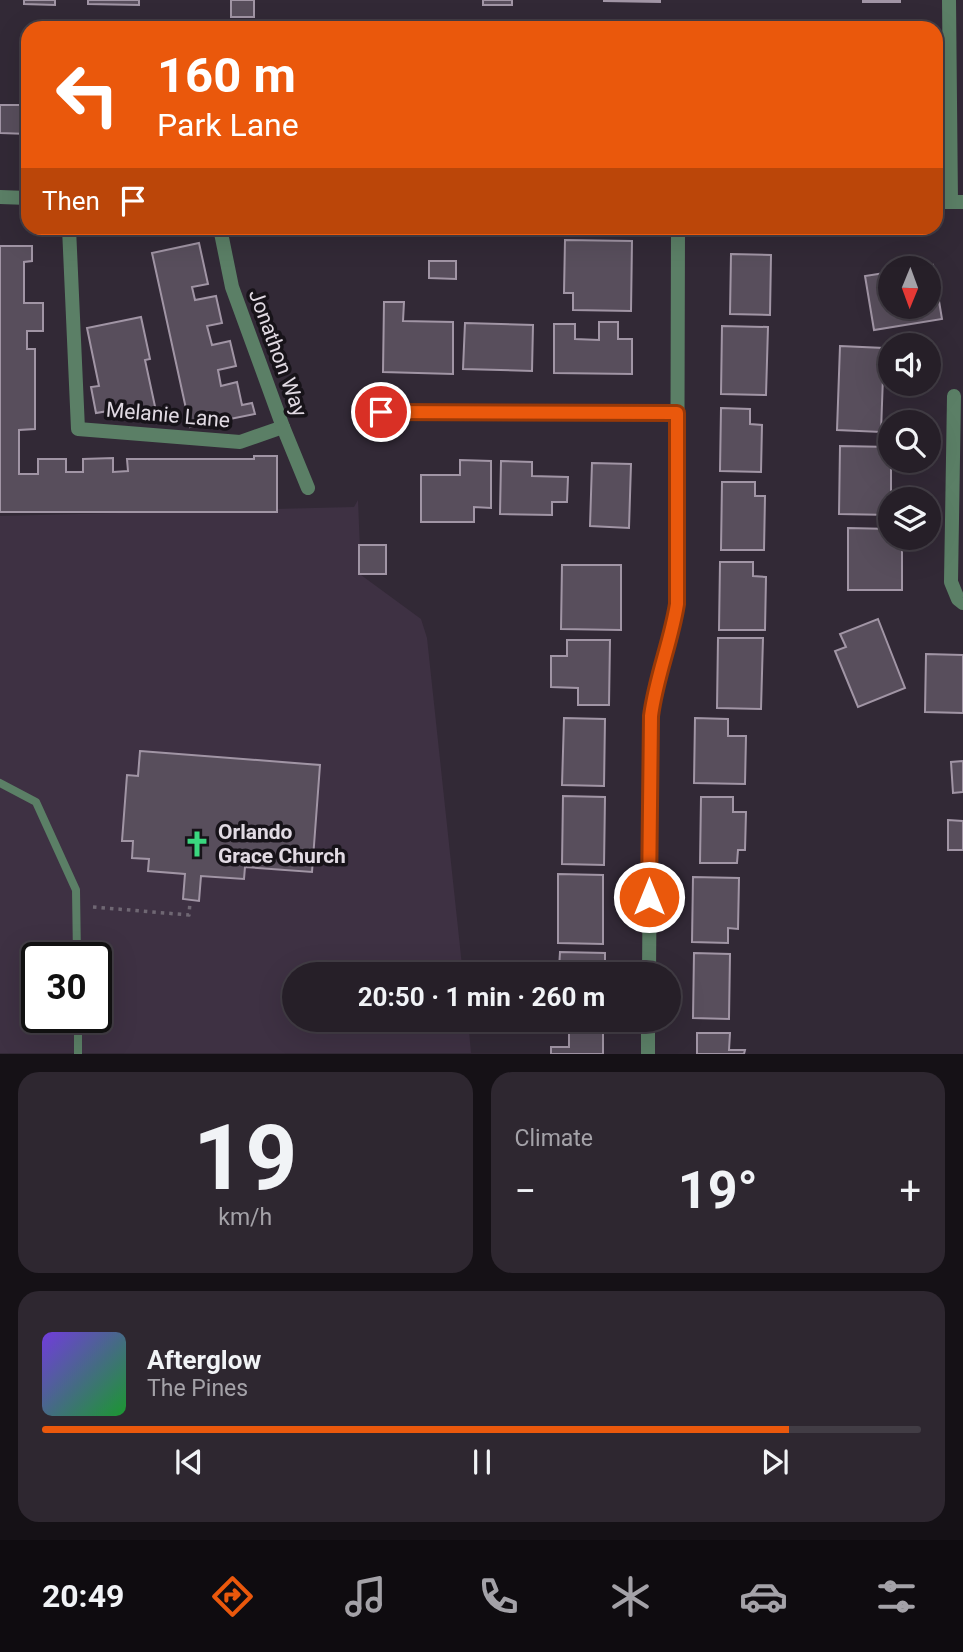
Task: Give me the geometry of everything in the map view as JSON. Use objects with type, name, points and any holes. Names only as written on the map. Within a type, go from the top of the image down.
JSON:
[{"type":"street","points":[[949,0],[950,202]]},
{"type":"street","points":[[0,197],[21,198]]},
{"type":"street","name":"Melanie Lane","points":[[69,235],[78,429],[240,442],[283,427]]},
{"type":"street","name":"Jonathon Way","points":[[221,235],[232,288],[308,488]]},
{"type":"street","points":[[649,962],[651,716],[654,688],[672,634],[677,604],[678,235]]},
{"type":"street","points":[[954,396],[951,582],[958,599],[963,603]]},
{"type":"street","points":[[381,412],[677,413]]},
{"type":"street","points":[[648,1032],[648,1054]]},
{"type":"lane","points":[[0,783],[36,802],[76,890],[77,942]]},
{"type":"lane","points":[[78,1033],[78,1054]]},
{"type":"path","points":[[93,907],[189,915],[190,902]]},
{"type":"shaded area","points":[[358,500],[361,575],[421,619],[427,638],[462,962],[282,962],[282,1032],[469,1032],[471,1053],[0,1053],[0,516],[354,507]]},
{"type":"building","points":[[24,0],[55,0],[55,5],[24,4]]},
{"type":"building","points":[[88,0],[139,0],[139,5],[88,4]]},
{"type":"building","points":[[231,0],[254,0],[254,17],[231,17]]},
{"type":"building","points":[[483,0],[512,0],[512,5],[483,5]]},
{"type":"building","points":[[660,0],[660,2],[604,1]]},
{"type":"building","points":[[900,0],[900,2],[863,2]]},
{"type":"building","points":[[0,105],[21,105],[21,134],[0,133]]},
{"type":"building","points":[[565,240],[632,241],[631,311],[573,310],[573,293],[564,293]]},
{"type":"building","points":[[199,243],[208,284],[192,287],[195,300],[216,296],[222,323],[207,326],[212,345],[230,341],[236,366],[218,370],[221,386],[237,382],[242,405],[252,403],[255,414],[190,427],[152,253]]},
{"type":"building","points":[[0,246],[32,246],[32,261],[24,262],[24,303],[43,303],[43,331],[27,331],[27,349],[35,349],[35,429],[19,430],[19,474],[38,474],[38,459],[66,459],[66,472],[83,472],[83,459],[113,458],[113,472],[128,471],[127,459],[254,459],[254,456],[277,456],[277,512],[0,512]]},
{"type":"building","points":[[731,254],[771,255],[770,315],[730,314]]},
{"type":"building","points":[[429,261],[456,261],[456,279],[429,278]]},
{"type":"building","points":[[878,274],[878,319],[942,319],[874,330],[865,276]]},
{"type":"building","points":[[384,302],[404,302],[403,321],[453,322],[453,374],[383,372]]},
{"type":"building","points":[[141,317],[150,359],[145,360],[156,411],[116,419],[114,410],[96,413],[91,387],[99,386],[87,328]]},
{"type":"building","points":[[599,322],[618,322],[618,339],[632,339],[632,374],[554,373],[554,324],[575,324],[575,339],[599,340]]},
{"type":"building","points":[[465,323],[533,325],[532,371],[463,369]]},
{"type":"building","points":[[722,326],[768,327],[766,395],[721,394]]},
{"type":"building","points":[[840,346],[878,348],[878,396],[882,396],[882,410],[878,410],[878,432],[837,430]]},
{"type":"building","points":[[721,408],[750,409],[750,424],[762,425],[761,472],[720,471]]},
{"type":"building","points":[[840,446],[878,447],[878,473],[891,473],[891,487],[878,487],[878,515],[839,514]]},
{"type":"building","points":[[460,460],[491,461],[491,508],[474,507],[474,522],[421,522],[421,475],[460,475]]},
{"type":"building","points":[[501,461],[532,462],[532,476],[568,477],[567,502],[552,502],[552,515],[500,514]]},
{"type":"building","points":[[592,463],[631,464],[629,528],[590,526]]},
{"type":"building","points":[[722,482],[755,482],[755,496],[765,496],[764,550],[721,550]]},
{"type":"building","points":[[848,528],[878,529],[878,550],[902,550],[902,590],[848,590]]},
{"type":"building","points":[[359,545],[386,545],[386,574],[359,574]]},
{"type":"building","points":[[720,562],[753,562],[753,576],[766,577],[765,630],[719,630]]},
{"type":"building","points":[[562,565],[621,565],[621,630],[561,629]]},
{"type":"building","points":[[878,619],[905,688],[858,707],[835,651],[846,647],[840,634]]},
{"type":"building","points":[[718,638],[763,638],[761,709],[717,708]]},
{"type":"building","points":[[567,640],[610,640],[609,705],[578,705],[578,688],[551,687],[551,656],[567,656]]},
{"type":"building","points":[[926,654],[963,655],[963,713],[925,712]]},
{"type":"building","points":[[564,718],[605,719],[604,786],[562,785]]},
{"type":"building","points":[[695,718],[728,719],[728,736],[746,736],[745,784],[694,783]]},
{"type":"building","points":[[140,751],[320,765],[312,872],[245,867],[244,879],[201,876],[199,901],[183,899],[185,874],[148,871],[149,859],[132,858],[133,841],[122,841],[127,775],[138,776]]},
{"type":"building","points":[[963,761],[963,792],[953,793],[951,762]]},
{"type":"building","points":[[563,796],[605,797],[604,865],[562,864]]},
{"type":"building","points":[[701,797],[733,797],[733,812],[746,812],[745,850],[738,850],[737,863],[700,863]]},
{"type":"building","points":[[948,820],[963,821],[963,850],[948,850]]},
{"type":"building","points":[[558,874],[603,875],[603,944],[558,943]]},
{"type":"building","points":[[693,877],[739,878],[738,929],[728,928],[728,943],[692,942]]},
{"type":"building","points":[[560,952],[605,953],[605,962],[559,962]]},
{"type":"building","points":[[694,953],[730,954],[729,1019],[693,1018]]},
{"type":"building","points":[[569,1032],[603,1032],[603,1054],[551,1054],[551,1047],[569,1047]]},
{"type":"building","points":[[697,1033],[730,1033],[729,1050],[745,1050],[744,1054],[697,1054]]},
{"type":"place","name":"Orlando Grace Church","points":[[197,844]]},
{"type":"route","points":[[381,412],[677,413],[677,604],[672,634],[654,688],[651,716],[649,897]]}]
